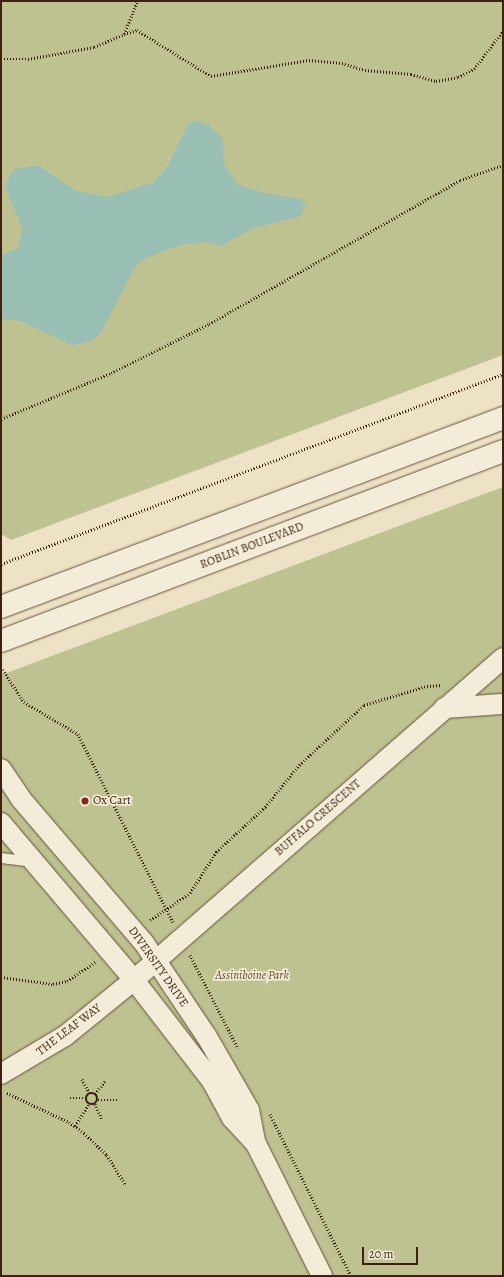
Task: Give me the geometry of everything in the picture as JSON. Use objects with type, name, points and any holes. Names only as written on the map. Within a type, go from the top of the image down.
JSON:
[{"type":"main road","points":[[1,607],[503,418]]},
{"type":"main road","name":"ROBLIN BOULEVARD","points":[[1,641],[503,451]]},
{"type":"street","name":"BUFFALO CRESCENT","points":[[134,980],[155,960],[503,658]]},
{"type":"street","points":[[444,708],[503,704]]},
{"type":"street","name":"DIVERSITY DRIVE","points":[[1,769],[21,799],[133,931],[155,960],[207,1037],[249,1110],[256,1144],[322,1276]]},
{"type":"street","name":"DIVERSITY DRIVE","points":[[1,823],[134,980],[212,1081],[232,1118],[256,1144]]},
{"type":"street","name":"THE LEAF WAY","points":[[1,1074],[65,1036],[134,980]]},
{"type":"lane","points":[[1,858],[36,863]]},
{"type":"path","points":[[124,34],[137,1]]},
{"type":"path","points":[[1,59],[28,59],[94,47],[137,30],[211,76],[309,60],[342,63],[365,70],[411,74],[436,81],[458,77],[474,69],[503,31]]},
{"type":"path","points":[[1,419],[111,373],[209,324],[460,180],[503,165]]},
{"type":"path","points":[[1,564],[503,374]]},
{"type":"path","points":[[133,931],[190,893],[216,852],[264,807],[300,765],[364,705],[427,686],[475,682]]},
{"type":"path","points":[[1,977],[53,984],[67,981],[109,951]]},
{"type":"path","points":[[82,1079],[90,1094]]},
{"type":"path","points":[[95,1094],[104,1081]]},
{"type":"path","points":[[1,1090],[75,1126],[107,1155],[126,1186]]},
{"type":"path","points":[[70,1098],[86,1098],[90,1094],[95,1094]]},
{"type":"path","points":[[95,1094],[98,1100]]},
{"type":"path","points":[[86,1098],[89,1104]]},
{"type":"path","points":[[98,1100],[119,1100]]},
{"type":"path","points":[[95,1104],[98,1100]]},
{"type":"path","points":[[75,1126],[89,1104]]},
{"type":"path","points":[[89,1104],[95,1104]]},
{"type":"path","points":[[95,1104],[102,1119]]},
{"type":"green space","points":[[1,1],[503,1],[503,355],[11,540],[1,534]]},
{"type":"green space","name":"Assiniboine Park","points":[[503,487],[503,1276],[1,1276],[1,675]]},
{"type":"water","points":[[195,120],[210,126],[223,139],[224,164],[238,185],[264,193],[301,199],[306,207],[301,216],[253,228],[221,246],[207,242],[184,244],[145,258],[134,268],[102,331],[93,340],[81,344],[71,345],[21,321],[1,319],[1,256],[18,248],[23,230],[7,191],[7,180],[16,168],[39,166],[76,191],[107,197],[153,183],[167,168],[186,128]]},
{"type":"place","name":"Ox Cart","points":[[85,801]]}]
